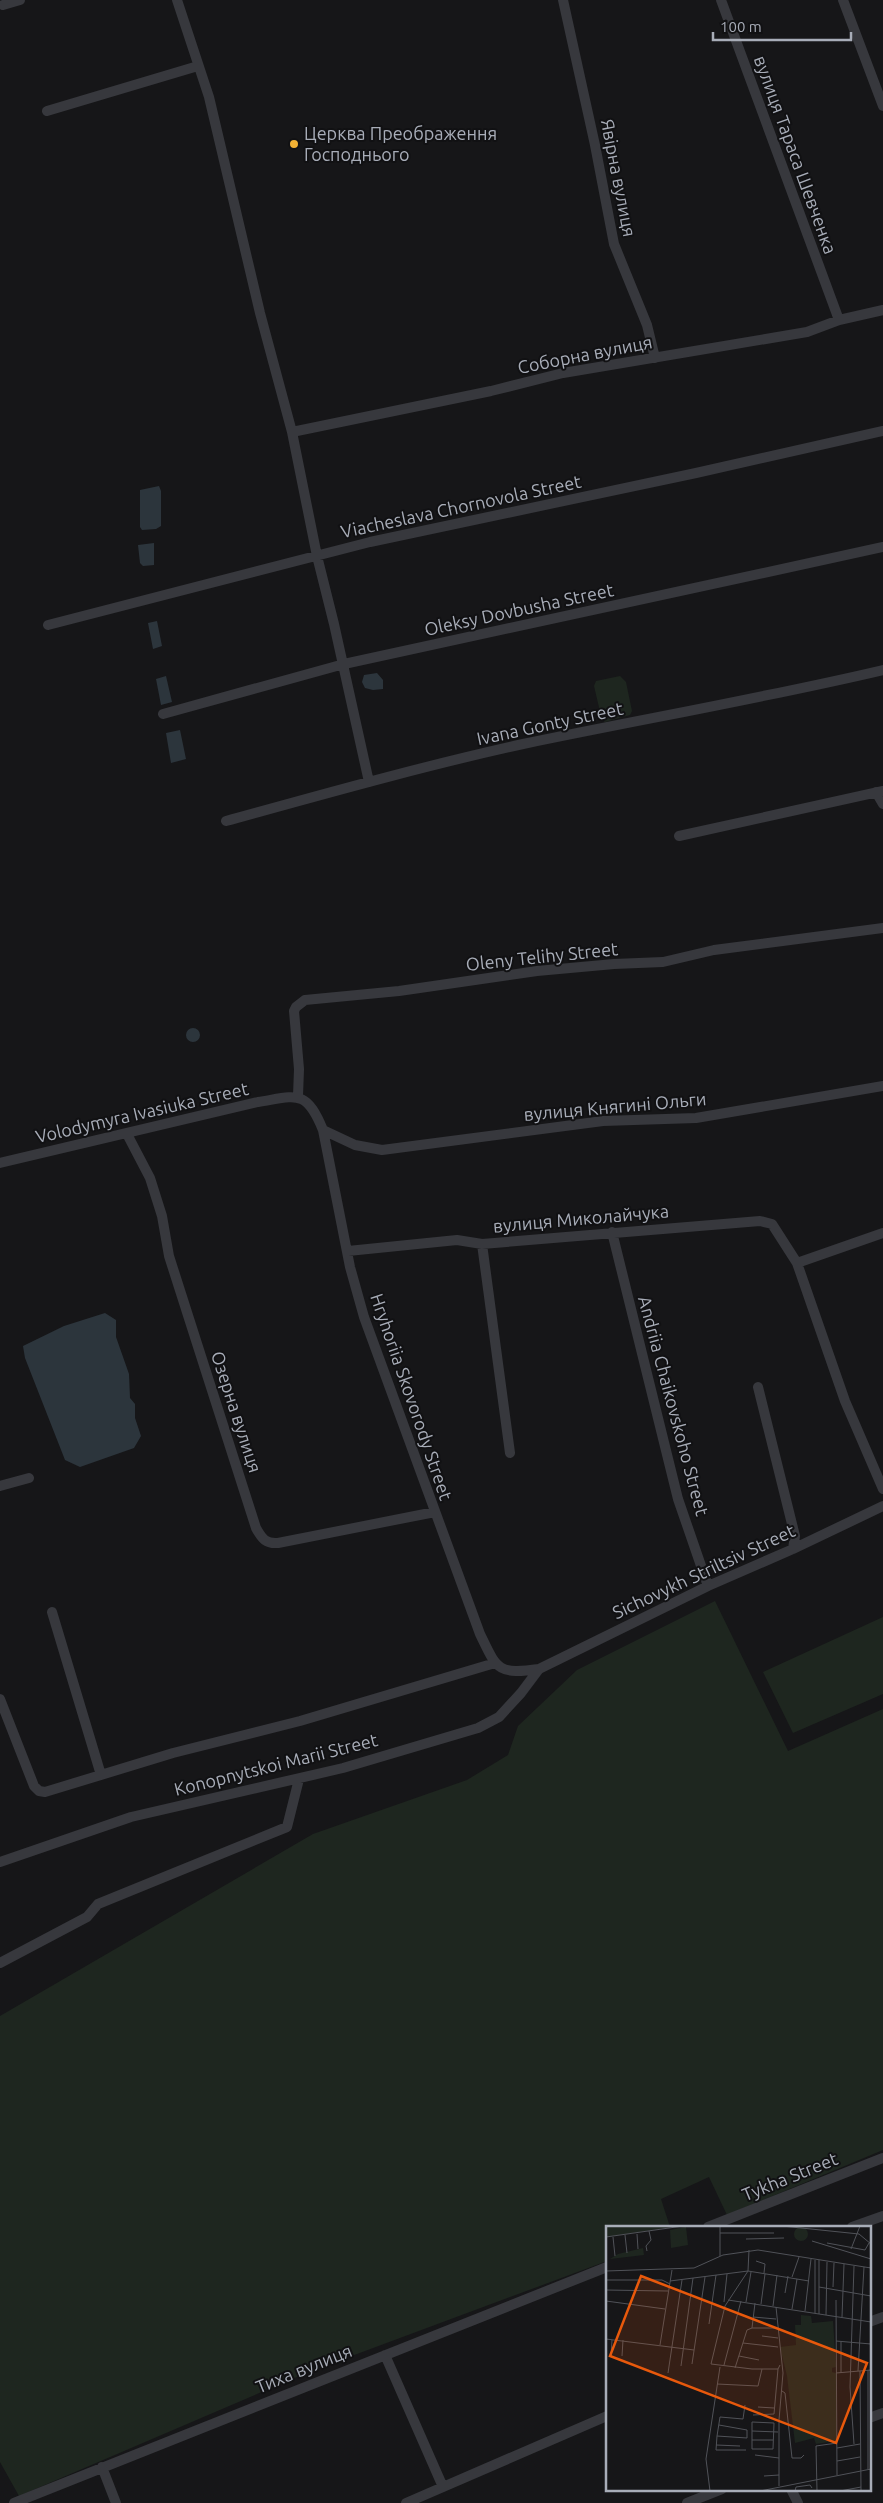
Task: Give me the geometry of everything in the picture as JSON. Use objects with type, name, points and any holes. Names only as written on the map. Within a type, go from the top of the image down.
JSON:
[{"type":"street","points":[[3,5],[20,0]]},
{"type":"street","points":[[177,0],[209,97],[260,314],[292,432],[317,556],[344,664],[369,782]]},
{"type":"street","name":"Явірна вулиця","points":[[563,0],[599,163],[614,244],[647,325],[655,358]]},
{"type":"street","name":"вулиця Тараса Шевченка","points":[[721,0],[839,320]]},
{"type":"street","points":[[843,0],[883,106]]},
{"type":"street","points":[[47,111],[198,66]]},
{"type":"street","name":"Соборна вулиця","points":[[292,432],[491,391],[563,373],[807,332],[839,320],[883,310]]},
{"type":"street","name":"Viacheslava Chornovola Street","points":[[48,624],[370,542],[629,488],[883,431]]},
{"type":"street","name":"Oleksy Dovbusha Street","points":[[164,714],[344,664],[883,547]]},
{"type":"street","name":"Ivana Gonty Street","points":[[226,821],[369,782],[522,745],[684,713],[883,670]]},
{"type":"street","points":[[679,836],[879,791],[883,804]]},
{"type":"street","name":"Oleny Telihy Street","points":[[295,1096],[299,1069],[294,1011],[305,1000],[399,992],[537,971],[663,962],[723,948],[883,928]]},
{"type":"street","name":"вулиця Княгині Ольги","points":[[323,1130],[355,1145],[382,1150],[603,1121],[696,1118],[883,1086]]},
{"type":"street","name":"Hryhoriia Skovorody Street","points":[[295,1096],[305,1099],[312,1108],[323,1130],[364,1317],[431,1512],[480,1634],[495,1663]]},
{"type":"street","name":"Volodymyra Ivasiuka Street","points":[[0,1163],[258,1102],[295,1096]]},
{"type":"street","name":"Озерна вулиця","points":[[127,1134],[150,1178],[162,1216],[168,1256],[254,1519],[262,1538],[266,1542],[278,1543],[431,1512]]},
{"type":"street","name":"вулиця Миколайчука","points":[[348,1251],[457,1240],[482,1244],[760,1221],[772,1224],[796,1263],[845,1401],[883,1489]]},
{"type":"street","name":"Andriia Chaikovskoho Street","points":[[612,1232],[678,1500],[708,1586]]},
{"type":"street","points":[[796,1263],[883,1234]]},
{"type":"street","points":[[482,1244],[510,1453]]},
{"type":"street","points":[[758,1387],[795,1536],[793,1549]]},
{"type":"street","points":[[0,1486],[29,1478]]},
{"type":"street","name":"Sichovykh Striltsiv Street","points":[[539,1669],[708,1586],[793,1549],[883,1506]]},
{"type":"street","points":[[52,1612],[101,1775]]},
{"type":"street","points":[[0,1699],[34,1786],[39,1791],[45,1792],[173,1754],[300,1721],[495,1663],[505,1670],[539,1669]]},
{"type":"street","name":"Konopnytskoi Marii Street","points":[[0,1862],[131,1817],[298,1779],[485,1725],[499,1717],[521,1693],[539,1669]]},
{"type":"street","points":[[0,1963],[88,1918],[98,1904],[287,1827],[298,1779]]},
{"type":"street","name":"Tykha Street","points":[[711,2226],[883,2158]]},
{"type":"street","points":[[855,2226],[883,2216]]},
{"type":"street","name":"Тиха вулиця","points":[[14,2503],[606,2267]]},
{"type":"street","points":[[870,2322],[883,2317]]},
{"type":"street","points":[[385,2354],[443,2487]]},
{"type":"street","points":[[870,2418],[883,2413]]},
{"type":"street","points":[[406,2503],[606,2416]]},
{"type":"street","points":[[102,2467],[116,2503]]},
{"type":"street","points":[[687,2503],[720,2490]]},
{"type":"street","points":[[792,2490],[798,2503]]},
{"type":"shaded area","points":[[159,486],[161,491],[161,526],[156,529],[142,530],[140,527],[140,490]]},
{"type":"shaded area","points":[[154,543],[154,565],[143,566],[140,563],[138,545]]},
{"type":"shaded area","points":[[157,621],[162,646],[153,649],[148,623]]},
{"type":"shaded area","points":[[377,673],[383,680],[383,689],[373,690],[365,688],[362,682],[364,675]]},
{"type":"shaded area","points":[[166,676],[172,702],[161,705],[156,679]]},
{"type":"shaded area","points":[[620,676],[626,682],[632,711],[630,715],[605,722],[602,720],[594,686],[596,681]]},
{"type":"shaded area","points":[[180,730],[186,759],[171,763],[166,733]]},
{"type":"shaded area","points":[[190,1028],[196,1028],[200,1035],[196,1042],[190,1042],[186,1038],[186,1032]]},
{"type":"shaded area","points":[[105,1313],[116,1320],[116,1337],[129,1374],[130,1398],[135,1404],[135,1418],[141,1436],[134,1448],[80,1467],[65,1460],[25,1358],[23,1346],[64,1326]]},
{"type":"shaded area","points":[[715,1601],[788,1751],[883,1709],[883,2150],[727,2215],[709,2177],[661,2199],[670,2226],[606,2226],[606,2261],[306,2373],[19,2496],[0,2462],[0,2016],[313,1834],[467,1780],[508,1755],[518,1726],[577,1670]]},
{"type":"shaded area","points":[[883,1617],[883,1694],[793,1733],[763,1672]]},
{"type":"place","name":"Церква Преображення Господнього","points":[[294,144]]}]
